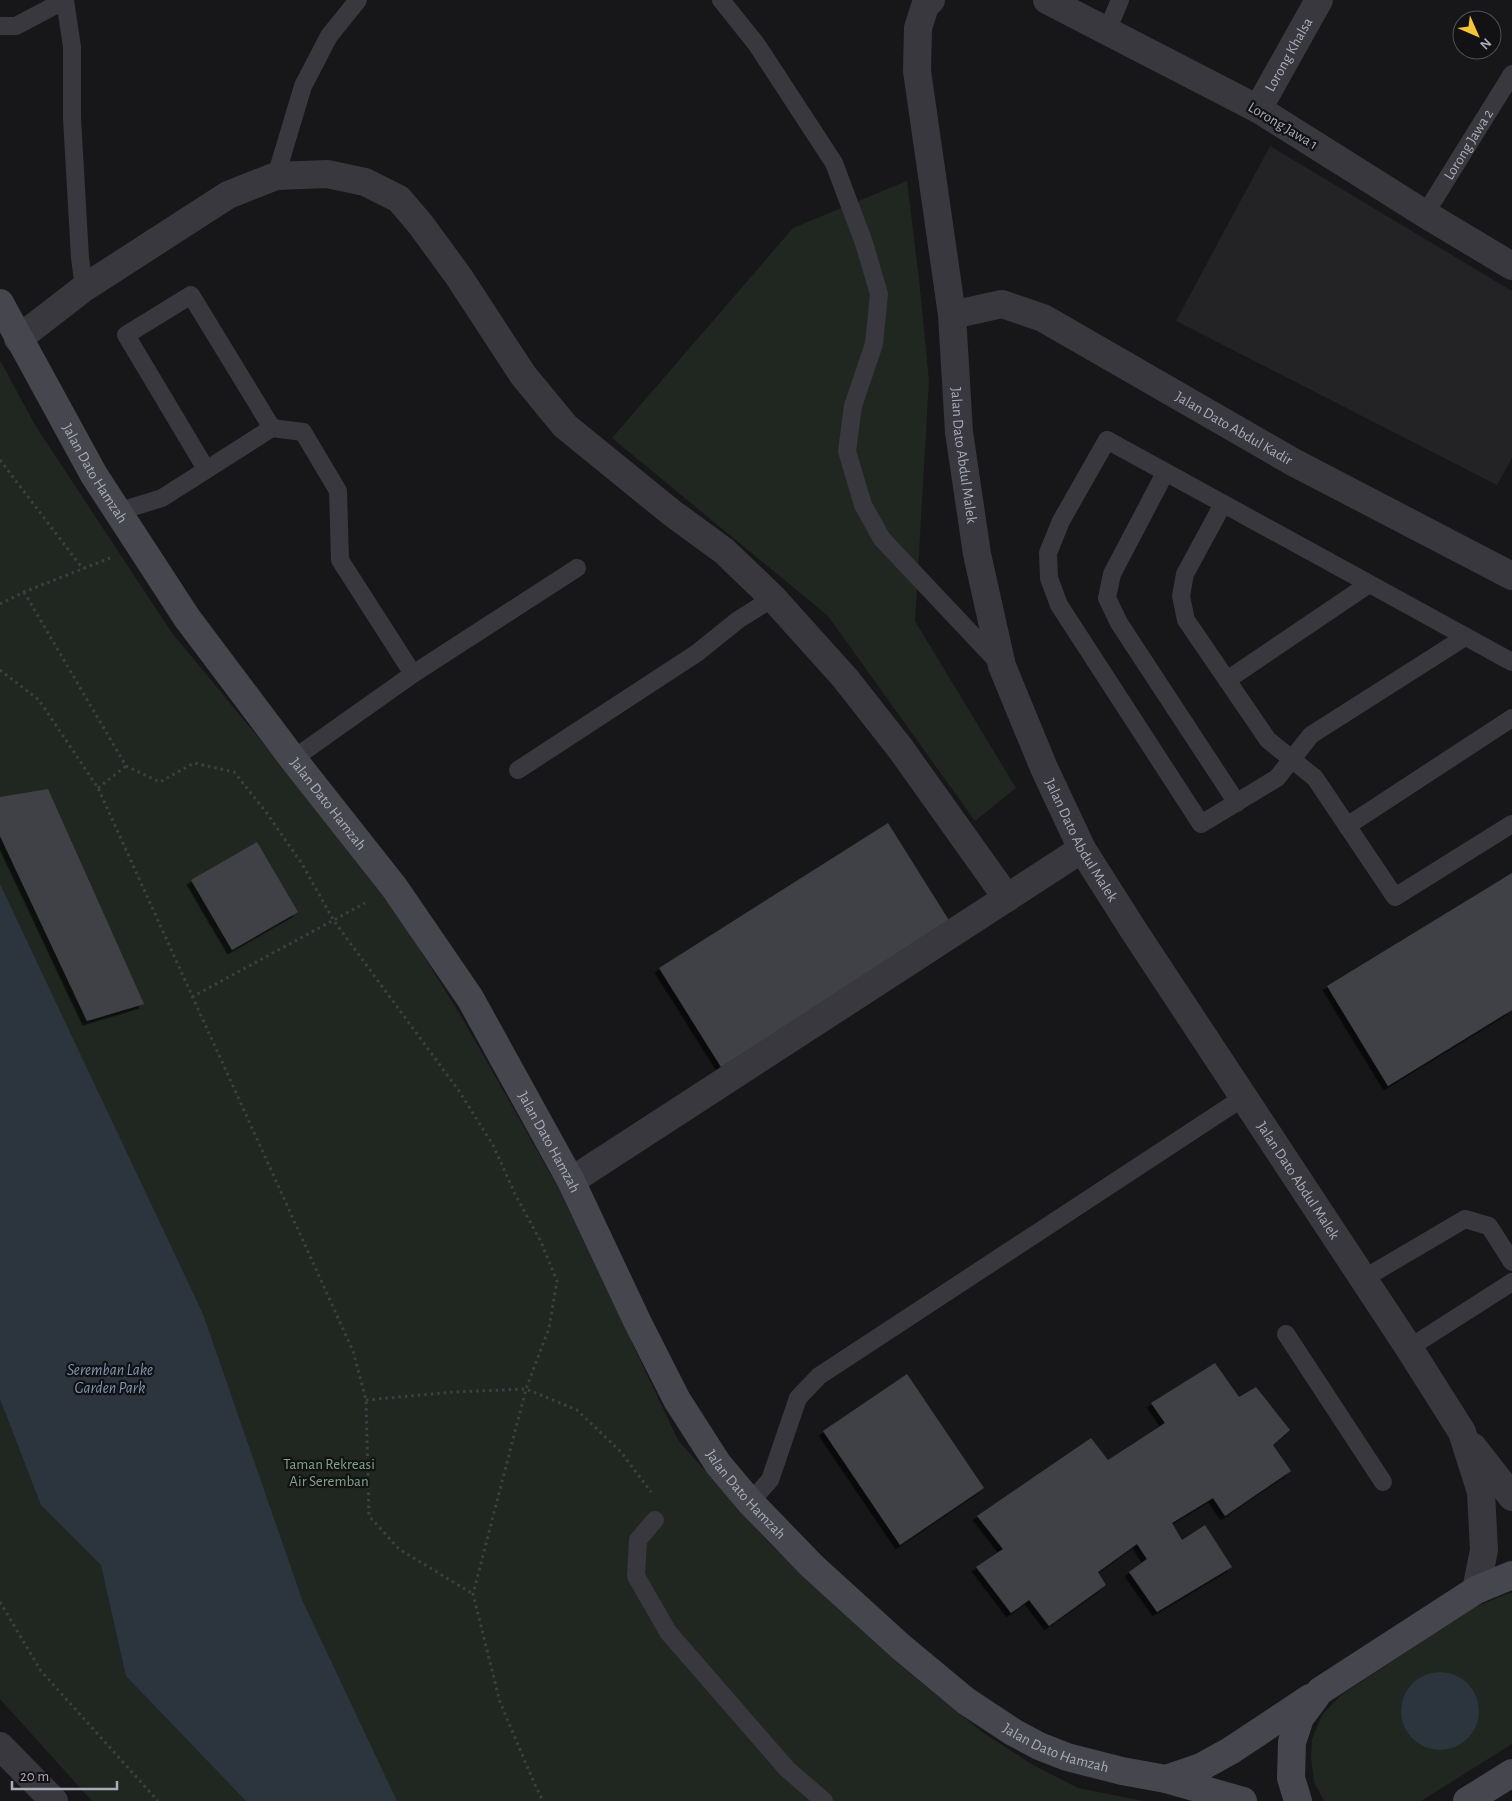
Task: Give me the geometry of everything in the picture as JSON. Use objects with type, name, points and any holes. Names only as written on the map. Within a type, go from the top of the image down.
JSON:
[{"type":"main road","name":"Jalan Dato Hamzah","points":[[0,303],[18,339],[94,474],[120,511],[188,618],[293,759],[394,887],[470,998],[571,1181],[637,1321],[677,1400],[718,1464],[750,1502],[812,1566],[901,1647],[966,1701],[997,1722],[1039,1746],[1067,1758],[1166,1779],[1243,1801]]},
{"type":"main road","points":[[1166,1779],[1201,1767],[1230,1751],[1476,1590],[1512,1576]]},
{"type":"main road","points":[[1298,1801],[1291,1778],[1292,1742],[1300,1718],[1320,1691]]},
{"type":"main road","points":[[1467,1801],[1512,1773]]},
{"type":"street","name":"Jalan Dato Abdul Malek","points":[[930,0],[925,6],[918,28],[918,71],[952,315],[959,432],[977,554],[1002,666],[1044,768],[1082,849],[1462,1432],[1481,1492],[1484,1550],[1476,1590]]},
{"type":"street","name":"Lorong Jawa 1","points":[[1047,0],[1258,109],[1425,214],[1512,266]]},
{"type":"street","name":"Lorong Khalsa","points":[[1258,109],[1319,0]]},
{"type":"street","points":[[18,339],[84,288],[228,195],[276,176],[327,174],[365,182],[399,199],[422,225],[523,375],[565,426],[672,514],[724,551],[773,598],[845,678],[900,748],[1006,898]]},
{"type":"street","name":"Jalan Dato Abdul Kadir","points":[[952,315],[1002,304],[1042,318],[1293,462],[1512,576]]},
{"type":"street","points":[[571,1181],[1082,849]]},
{"type":"street","points":[[1462,1432],[1512,1497]]},
{"type":"street","points":[[0,1746],[54,1801]]},
{"type":"lane","points":[[0,26],[16,26],[65,0],[72,47],[72,118],[80,258],[84,288]]},
{"type":"lane","points":[[276,176],[303,86],[329,36],[358,0]]},
{"type":"lane","points":[[721,0],[757,45],[834,164],[864,243],[879,294],[874,344],[853,406],[847,450],[863,506],[882,538],[1002,666]]},
{"type":"lane","points":[[1107,31],[1120,0]]},
{"type":"lane","name":"Lorong Jawa 2","points":[[1425,214],[1512,74]]},
{"type":"lane","points":[[206,469],[126,336],[191,295],[272,428]]},
{"type":"lane","points":[[120,511],[162,498],[272,428],[303,432],[338,491],[340,560],[413,674]]},
{"type":"lane","points":[[1465,637],[1311,735],[1277,778],[1201,824],[1059,605],[1049,578],[1048,552],[1060,522],[1107,440],[1512,662]]},
{"type":"lane","points":[[1165,473],[1112,574],[1108,598],[1119,623],[1237,803]]},
{"type":"lane","points":[[1223,504],[1184,574],[1181,596],[1186,620],[1268,740],[1316,778],[1395,896],[1512,824]]},
{"type":"lane","points":[[293,759],[413,674],[577,568]]},
{"type":"lane","points":[[1227,680],[1369,584]]},
{"type":"lane","points":[[518,770],[697,653],[738,620],[773,598]]},
{"type":"lane","points":[[1347,826],[1512,718]]},
{"type":"lane","points":[[750,1502],[770,1480],[798,1398],[819,1376],[1244,1097]]},
{"type":"lane","points":[[1363,1279],[1465,1220],[1489,1226],[1512,1262]]},
{"type":"lane","points":[[1409,1348],[1512,1282]]},
{"type":"lane","points":[[1286,1334],[1383,1482]]},
{"type":"lane","points":[[655,1520],[638,1540],[636,1576],[668,1632],[787,1769],[824,1801]]},
{"type":"path","points":[[0,460],[82,569]]},
{"type":"path","points":[[0,604],[24,592],[141,545]]},
{"type":"path","points":[[24,592],[126,766],[160,782],[194,763],[234,772],[266,812],[302,864],[334,921],[459,1091],[493,1145],[558,1281],[549,1328],[526,1389],[473,1594],[500,1702],[543,1801]]},
{"type":"path","points":[[0,670],[39,700],[98,788],[352,1351],[366,1400],[369,1516],[399,1549],[473,1594]]},
{"type":"path","points":[[98,788],[126,766]]},
{"type":"path","points":[[192,997],[334,921]]},
{"type":"path","points":[[366,1400],[454,1392],[526,1389],[577,1410],[621,1452],[654,1496]]},
{"type":"path","points":[[0,1602],[41,1671],[158,1801]]},
{"type":"shaded area","points":[[1270,146],[1512,291],[1512,458],[1497,485],[1176,321]]},
{"type":"green space","points":[[907,181],[929,381],[915,621],[1016,788],[975,821],[828,616],[612,438],[793,228]]},
{"type":"green space","name":"Taman Rekreasi Air Seremban","points":[[0,360],[35,425],[172,633],[377,881],[461,1016],[560,1191],[678,1440],[769,1543],[900,1665],[982,1732],[1033,1765],[1078,1788],[1144,1801],[92,1801],[0,1699]]},
{"type":"green space","points":[[1512,1593],[1512,1744],[1421,1801],[1324,1801],[1314,1782],[1311,1757],[1312,1739],[1322,1715],[1340,1696],[1473,1608]]},
{"type":"water","name":"Seremban Lake Garden Park","points":[[0,884],[203,1314],[303,1602],[397,1801],[246,1801],[126,1676],[101,1565],[41,1505],[0,1399]]},
{"type":"water","points":[[1440,1672],[1455,1675],[1468,1683],[1476,1696],[1479,1711],[1476,1726],[1468,1739],[1455,1747],[1440,1750],[1425,1747],[1412,1739],[1404,1726],[1401,1711],[1404,1696],[1412,1683],[1425,1675]]},
{"type":"building","points":[[48,789],[144,1004],[87,1021],[0,836],[0,797]]},
{"type":"building","points":[[888,823],[950,922],[721,1067],[659,968]]},
{"type":"building","points":[[257,842],[298,912],[232,950],[191,880]]},
{"type":"building","points":[[1512,873],[1512,1010],[1388,1086],[1327,986]]},
{"type":"building","points":[[1215,1363],[1239,1397],[1256,1387],[1290,1430],[1273,1445],[1291,1471],[1225,1516],[1213,1498],[1172,1523],[1182,1540],[1205,1525],[1232,1567],[1157,1612],[1129,1572],[1147,1559],[1137,1544],[1098,1572],[1106,1585],[1049,1626],[1029,1600],[1011,1613],[976,1567],[1003,1549],[977,1516],[1091,1438],[1108,1460],[1165,1423],[1151,1403]]},
{"type":"building","points":[[907,1374],[984,1488],[900,1545],[823,1431]]}]
